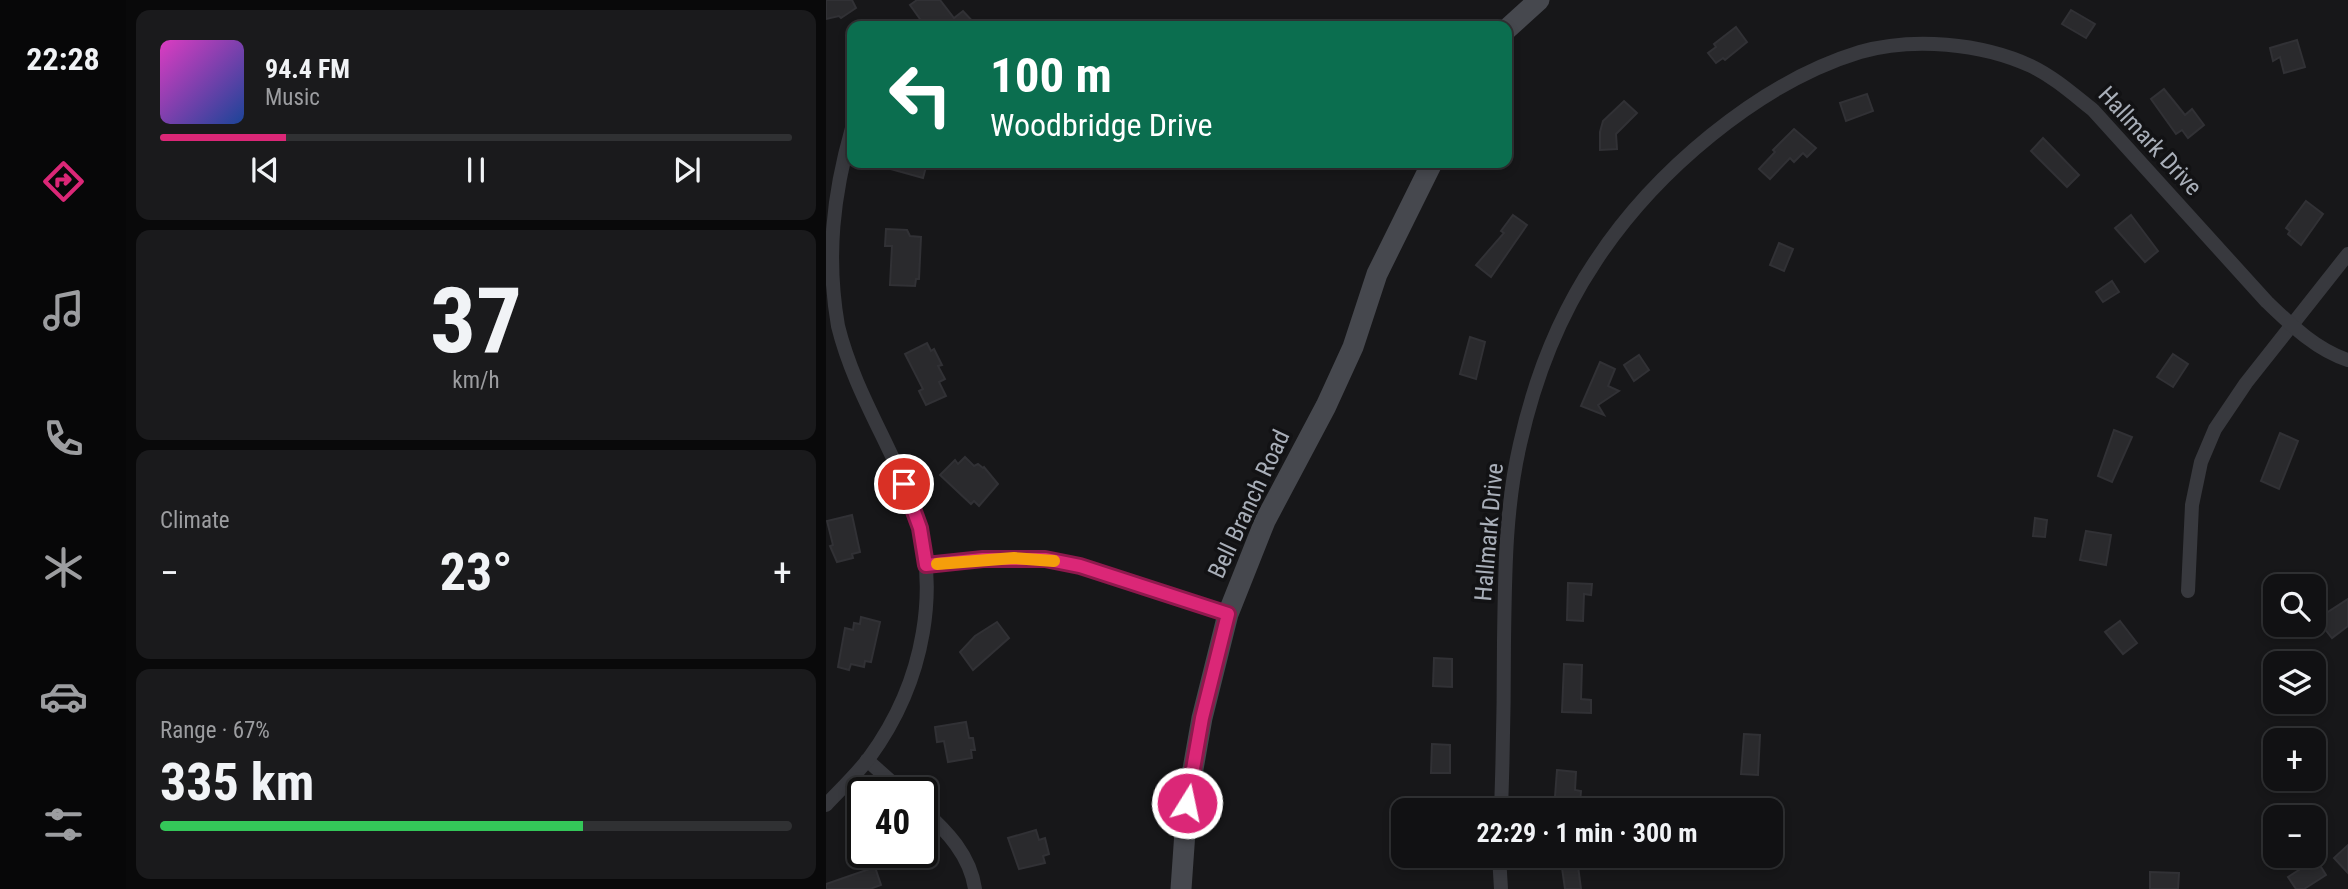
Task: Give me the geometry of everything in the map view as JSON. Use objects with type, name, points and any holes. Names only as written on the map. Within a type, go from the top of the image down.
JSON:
[{"type":"street","points":[[1512,24],[1539,0]]},
{"type":"street","name":"Hallmark Drive","points":[[1501,798],[1505,573],[1510,495],[1535,388],[1567,311],[1594,262],[1641,200],[1718,129],[1775,92],[1818,69],[1861,52],[1909,45],[1962,47],[2005,57],[2032,67],[2093,110],[2267,302],[2292,326],[2348,360]]},
{"type":"street","points":[[826,805],[867,760],[903,702],[914,673],[923,635],[927,597],[926,565],[920,528],[910,498],[847,358],[831,292],[831,219],[837,180],[847,145]]},
{"type":"street","name":"Bell Branch Road","points":[[1181,889],[1182,844],[1187,803],[1202,718],[1228,614],[1265,521],[1326,406],[1353,347],[1377,274],[1430,168]]},
{"type":"street","points":[[2188,591],[2192,505],[2201,462],[2215,429],[2230,405],[2348,254]]},
{"type":"street","points":[[926,565],[983,559],[1045,559],[1080,566],[1228,614]]},
{"type":"street","points":[[867,760],[886,777]]},
{"type":"street","points":[[938,825],[957,844],[967,863],[975,889]]},
{"type":"street","points":[[1500,868],[1501,889]]},
{"type":"building","points":[[826,0],[852,0],[856,8],[841,18],[839,16],[826,19]]},
{"type":"building","points":[[917,0],[940,0],[954,18],[963,11],[972,21],[921,21],[910,5]]},
{"type":"building","points":[[2071,10],[2095,24],[2086,38],[2062,24]]},
{"type":"building","points":[[1736,27],[1747,42],[1725,60],[1723,58],[1716,63],[1708,53],[1716,47],[1714,44]]},
{"type":"building","points":[[2297,40],[2305,67],[2284,73],[2280,57],[2273,61],[2270,48]]},
{"type":"building","points":[[2164,89],[2185,115],[2192,109],[2204,125],[2188,138],[2182,130],[2176,134],[2151,99]]},
{"type":"building","points":[[1867,94],[1873,111],[1846,121],[1840,103]]},
{"type":"building","points":[[1624,101],[1637,113],[1616,134],[1617,149],[1600,150],[1603,121]]},
{"type":"building","points":[[1794,129],[1816,148],[1807,157],[1803,153],[1794,162],[1790,158],[1770,179],[1759,169]]},
{"type":"building","points":[[2043,138],[2079,175],[2067,187],[2031,151]]},
{"type":"building","points":[[887,168],[926,168],[923,178]]},
{"type":"building","points":[[2306,201],[2323,214],[2301,245],[2288,234],[2290,231],[2286,228]]},
{"type":"building","points":[[1513,215],[1527,225],[1491,277],[1476,265],[1504,233],[1501,231]]},
{"type":"building","points":[[2131,215],[2158,251],[2145,262],[2115,228]]},
{"type":"building","points":[[886,229],[907,230],[910,236],[921,237],[919,279],[916,279],[915,286],[890,285],[892,246],[885,246]]},
{"type":"building","points":[[1779,243],[1793,249],[1784,271],[1770,265]]},
{"type":"building","points":[[2112,281],[2119,292],[2103,302],[2096,292]]},
{"type":"building","points":[[1470,337],[1485,342],[1476,379],[1460,374]]},
{"type":"building","points":[[927,343],[931,351],[934,349],[942,365],[938,366],[945,379],[939,382],[946,396],[926,405],[919,391],[923,389],[905,354]]},
{"type":"building","points":[[2173,354],[2188,364],[2173,387],[2157,377]]},
{"type":"building","points":[[1639,355],[1649,370],[1634,381],[1624,365]]},
{"type":"building","points":[[1600,362],[1615,369],[1608,386],[1619,391],[1598,405],[1604,415],[1581,406]]},
{"type":"building","points":[[2114,430],[2132,437],[2112,482],[2098,476]]},
{"type":"building","points":[[2280,433],[2298,441],[2279,489],[2261,481]]},
{"type":"building","points":[[965,457],[974,466],[978,464],[984,467],[998,484],[979,506],[974,501],[971,504],[940,475],[955,460],[958,464]]},
{"type":"building","points":[[852,515],[860,552],[852,554],[853,558],[837,562],[830,546],[833,545],[827,521]]},
{"type":"building","points":[[2035,518],[2047,520],[2045,537],[2033,536]]},
{"type":"building","points":[[2086,531],[2111,535],[2106,565],[2080,560]]},
{"type":"building","points":[[1568,583],[1592,584],[1591,595],[1584,594],[1583,621],[1567,620]]},
{"type":"building","points":[[2348,599],[2348,626],[2332,638],[2326,630],[2326,613]]},
{"type":"building","points":[[861,617],[880,622],[871,662],[865,661],[864,667],[851,664],[849,670],[838,667],[845,628],[853,630],[854,623],[860,624]]},
{"type":"building","points":[[2120,621],[2137,643],[2123,654],[2105,632]]},
{"type":"building","points":[[997,622],[1009,638],[973,670],[960,652],[975,636]]},
{"type":"building","points":[[1434,658],[1452,659],[1452,687],[1433,686]]},
{"type":"building","points":[[1564,664],[1582,665],[1581,699],[1591,700],[1591,713],[1562,712]]},
{"type":"building","points":[[966,722],[975,750],[971,750],[972,758],[948,762],[944,741],[937,742],[935,727]]},
{"type":"building","points":[[1744,734],[1760,735],[1758,775],[1741,774]]},
{"type":"building","points":[[1432,744],[1450,745],[1450,773],[1431,773]]},
{"type":"building","points":[[1557,770],[1576,772],[1575,790],[1581,791],[1580,798],[1555,798]]},
{"type":"building","points":[[1036,830],[1039,840],[1045,838],[1049,854],[1043,856],[1045,863],[1019,869],[1008,838]]},
{"type":"building","points":[[2348,845],[2348,873],[2334,858]]},
{"type":"building","points":[[875,868],[881,885],[870,889],[826,889],[826,884]]},
{"type":"building","points":[[1562,868],[1578,868],[1581,889],[1565,889]]},
{"type":"building","points":[[2302,868],[2322,868],[2326,875],[2304,889],[2296,889],[2288,877]]},
{"type":"building","points":[[2150,872],[2179,873],[2178,889],[2150,889]]},
{"type":"slow traffic","points":[[937,564],[1014,558],[1054,561]]},
{"type":"route","points":[[904,484],[920,528],[926,565],[983,559],[1045,559],[1080,566],[1228,614],[1202,718],[1187,803]]}]
